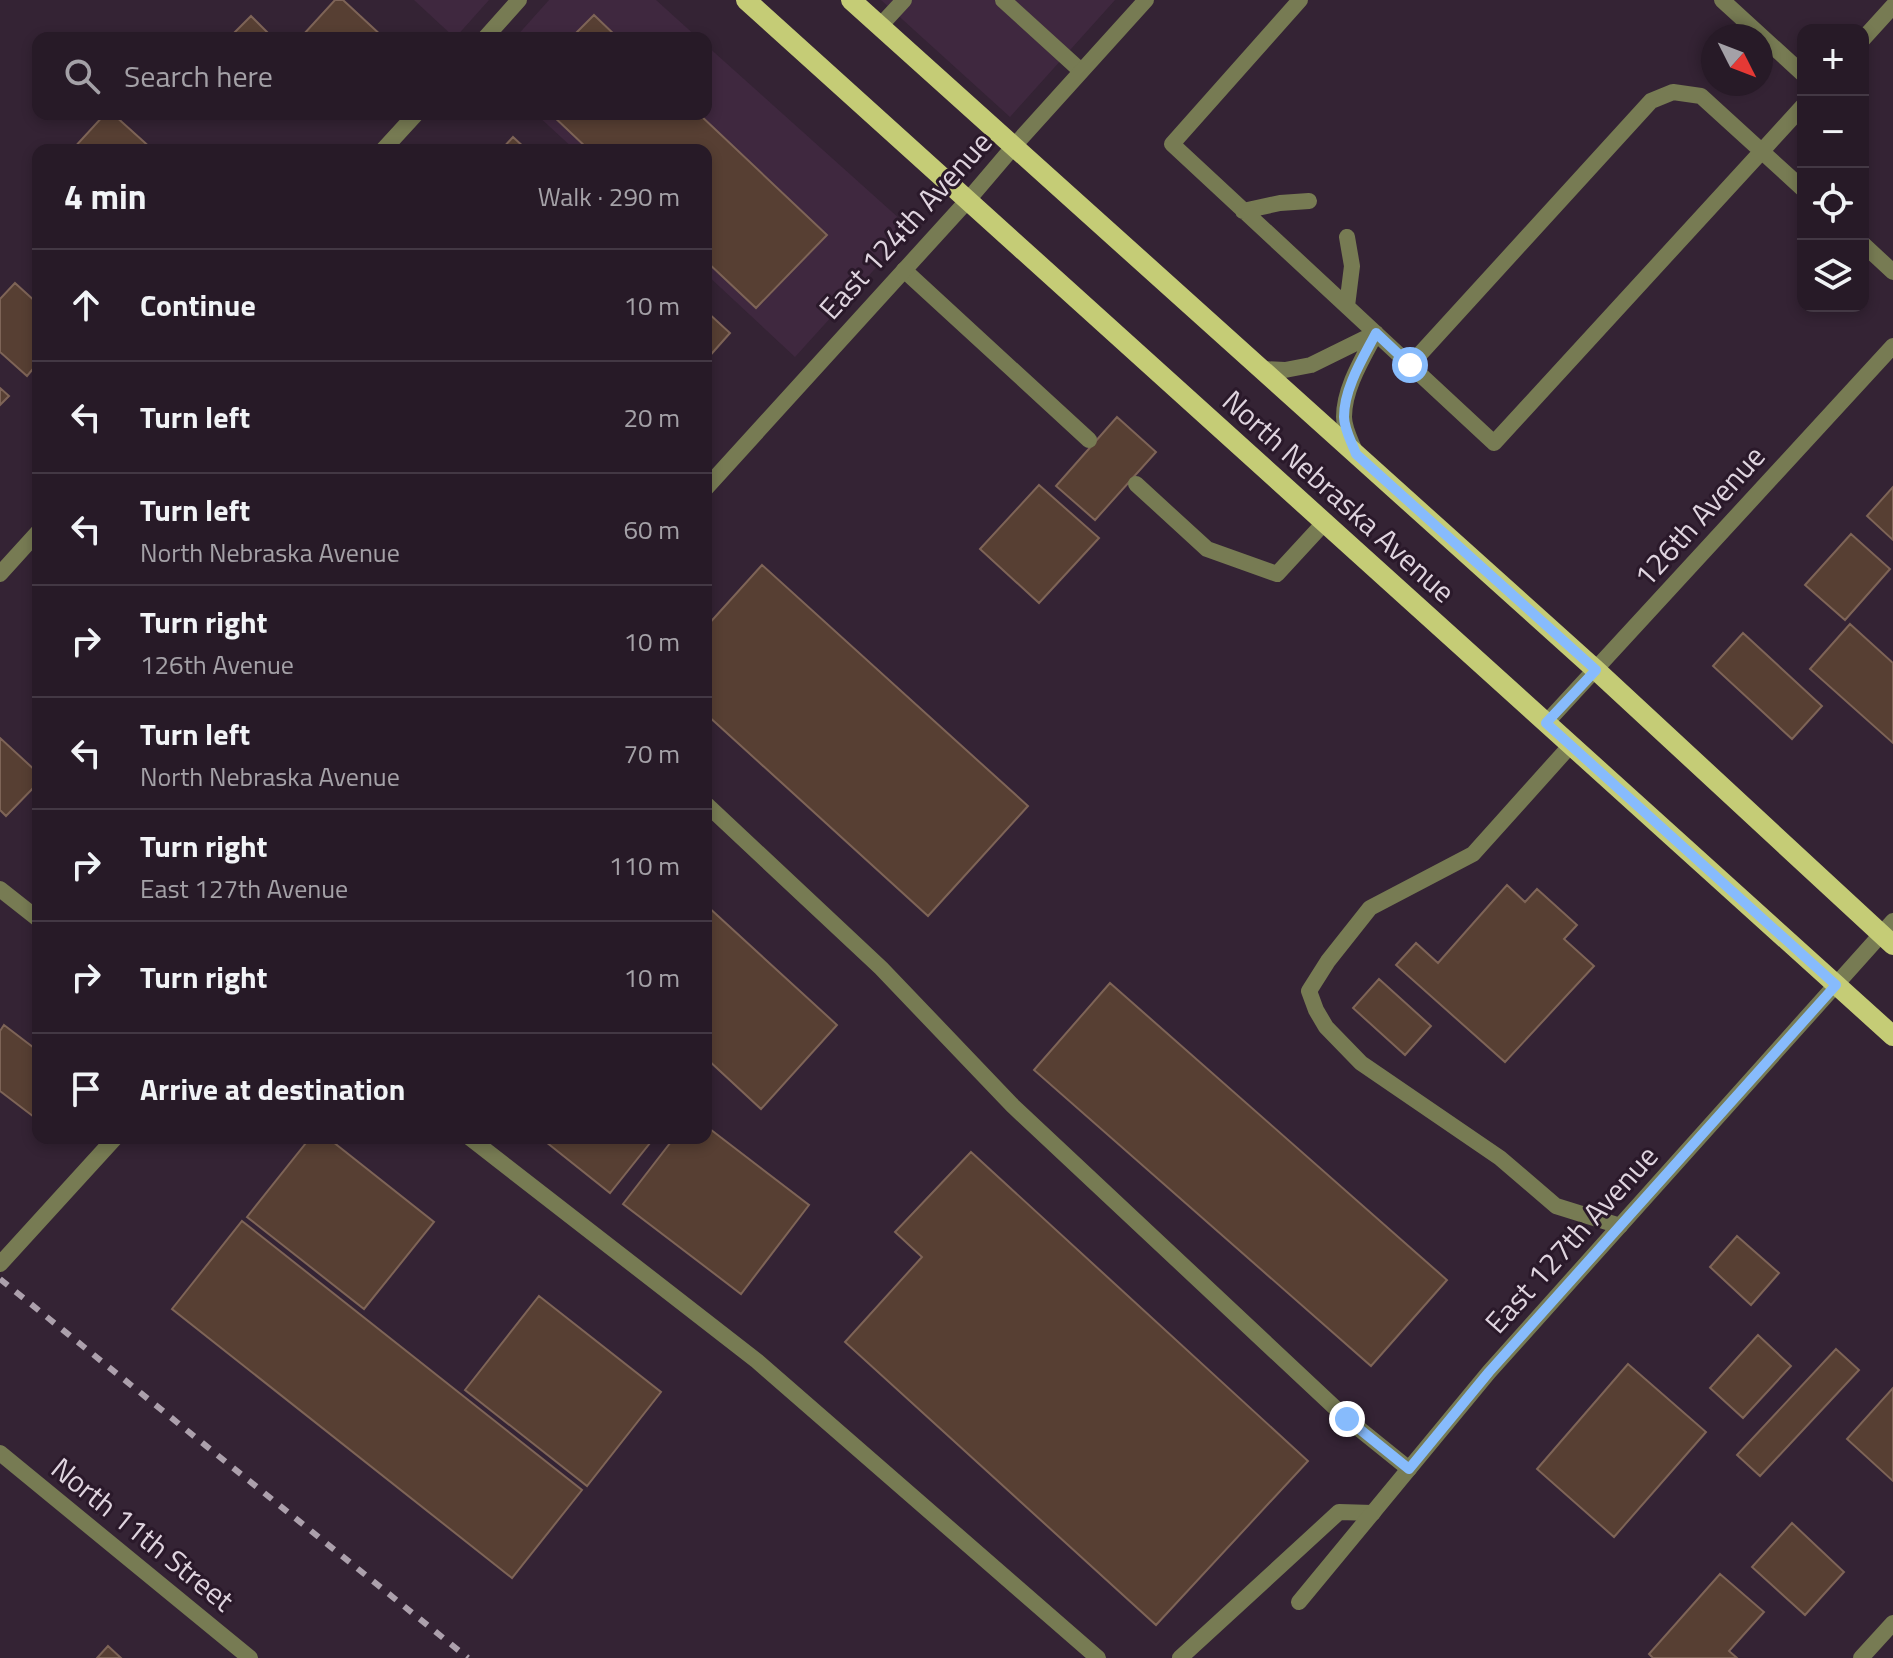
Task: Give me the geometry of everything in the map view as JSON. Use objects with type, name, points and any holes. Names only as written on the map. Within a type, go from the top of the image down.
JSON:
[{"type":"main road","name":"North Nebraska Avenue","points":[[746,0],[1893,1036]]},
{"type":"main road","name":"North Nebraska Avenue","points":[[851,0],[1889,933]]},
{"type":"street","points":[[490,32],[519,0]]},
{"type":"street","points":[[880,26],[904,0]]},
{"type":"street","points":[[1003,0],[1081,71]]},
{"type":"street","name":"East 124th Avenue","points":[[712,481],[1146,0]]},
{"type":"street","points":[[1300,0],[1172,144],[1494,443],[1797,113]]},
{"type":"street","points":[[1722,0],[1797,69]]},
{"type":"street","points":[[1869,32],[1893,6]]},
{"type":"street","points":[[1410,365],[1651,101],[1673,92],[1701,96],[1797,183]]},
{"type":"street","points":[[388,144],[410,120]]},
{"type":"street","points":[[1243,211],[1309,201]]},
{"type":"street","points":[[1347,237],[1352,266],[1347,306]]},
{"type":"street","points":[[1869,250],[1893,272]]},
{"type":"street","points":[[904,270],[1089,440]]},
{"type":"street","points":[[1262,369],[1285,370],[1311,365],[1376,333]]},
{"type":"street","points":[[1356,454],[1344,420],[1347,398],[1376,333]]},
{"type":"street","name":"126th Avenue","points":[[1546,723],[1893,346]]},
{"type":"street","points":[[1136,484],[1207,549],[1277,574],[1324,523]]},
{"type":"street","points":[[0,574],[32,539]]},
{"type":"street","points":[[1570,746],[1473,854],[1370,908],[1328,961],[1309,991],[1326,1027],[1361,1063],[1500,1158],[1556,1206],[1620,1226]]},
{"type":"street","points":[[712,810],[881,968],[1024,1117],[1347,1419],[1409,1469]]},
{"type":"street","points":[[0,889],[32,914]]},
{"type":"street","name":"East 127th Avenue","points":[[1299,1602],[1489,1372],[1836,985],[1889,933]]},
{"type":"street","points":[[0,1264],[110,1144]]},
{"type":"street","points":[[478,1144],[757,1361],[1098,1658]]},
{"type":"street","name":"North 11th Street","points":[[0,1453],[248,1657]]},
{"type":"street","points":[[1180,1658],[1339,1512],[1373,1513]]},
{"type":"street","points":[[1861,1658],[1893,1623]]},
{"type":"shaded area","points":[[414,0],[489,0],[460,32],[449,32]]},
{"type":"shaded area","points":[[549,0],[656,0],[691,32],[520,32]]},
{"type":"shaded area","points":[[881,0],[1115,0],[1010,117]]},
{"type":"shaded area","points":[[712,50],[911,229],[795,357],[712,280],[712,144],[568,144],[542,120],[712,120]]},
{"type":"building","points":[[335,0],[343,0],[378,32],[306,32]]},
{"type":"building","points":[[594,15],[612,32],[577,32]]},
{"type":"building","points":[[251,16],[267,32],[235,32]]},
{"type":"building","points":[[100,120],[120,120],[146,144],[78,144]]},
{"type":"building","points":[[557,120],[705,120],[827,235],[756,308],[712,267],[712,144],[583,144]]},
{"type":"building","points":[[513,137],[521,144],[507,144]]},
{"type":"building","points":[[15,283],[32,299],[32,370],[27,376],[0,352],[0,299]]},
{"type":"building","points":[[712,316],[730,333],[712,353]]},
{"type":"building","points":[[0,388],[9,396],[0,405]]},
{"type":"building","points":[[1117,417],[1156,452],[1095,520],[1056,486]]},
{"type":"building","points":[[1039,485],[1099,538],[1039,603],[980,549]]},
{"type":"building","points":[[1893,487],[1893,540],[1867,516]]},
{"type":"building","points":[[1851,534],[1890,569],[1845,620],[1805,585]]},
{"type":"building","points":[[762,565],[1028,806],[928,916],[712,719],[712,620]]},
{"type":"building","points":[[1850,624],[1893,663],[1893,743],[1810,669]]},
{"type":"building","points":[[1743,633],[1822,706],[1792,739],[1713,666]]},
{"type":"building","points":[[0,738],[32,767],[32,789],[6,816],[0,810]]},
{"type":"building","points":[[1507,885],[1525,902],[1537,889],[1577,925],[1564,939],[1594,966],[1505,1062],[1396,965],[1416,943],[1438,963]]},
{"type":"building","points":[[712,910],[837,1025],[761,1109],[712,1064]]},
{"type":"building","points":[[1379,979],[1431,1026],[1405,1055],[1353,1008]]},
{"type":"building","points":[[1110,983],[1447,1280],[1371,1366],[1034,1070]]},
{"type":"building","points":[[4,1025],[32,1046],[32,1115],[0,1091],[0,1031]]},
{"type":"building","points":[[712,1131],[809,1205],[741,1294],[623,1204],[669,1144],[712,1144]]},
{"type":"building","points":[[305,1144],[336,1144],[434,1222],[364,1309],[247,1217]]},
{"type":"building","points":[[549,1144],[649,1144],[610,1193]]},
{"type":"building","points":[[971,1152],[1308,1461],[1156,1625],[845,1342],[922,1257],[895,1232]]},
{"type":"building","points":[[242,1221],[582,1490],[512,1578],[172,1309]]},
{"type":"building","points":[[1737,1236],[1779,1273],[1751,1305],[1710,1267]]},
{"type":"building","points":[[539,1296],[661,1392],[587,1486],[465,1390]]},
{"type":"building","points":[[1758,1335],[1791,1366],[1743,1418],[1710,1388]]},
{"type":"building","points":[[1836,1349],[1859,1370],[1760,1476],[1737,1455]]},
{"type":"building","points":[[1628,1364],[1706,1432],[1614,1537],[1537,1469]]},
{"type":"building","points":[[1893,1388],[1893,1481],[1847,1439]]},
{"type":"building","points":[[1792,1523],[1844,1572],[1805,1615],[1752,1567]]},
{"type":"building","points":[[1720,1574],[1764,1612],[1729,1651],[1737,1658],[1653,1658],[1649,1654]]},
{"type":"building","points":[[108,1646],[121,1658],[97,1658]]},
{"type":"railway","points":[[0,1279],[468,1658]]},
{"type":"route","points":[[1347,1419],[1409,1469],[1489,1372],[1836,985],[1546,723],[1596,670],[1356,454],[1344,420],[1347,398],[1376,333],[1410,365]]}]
